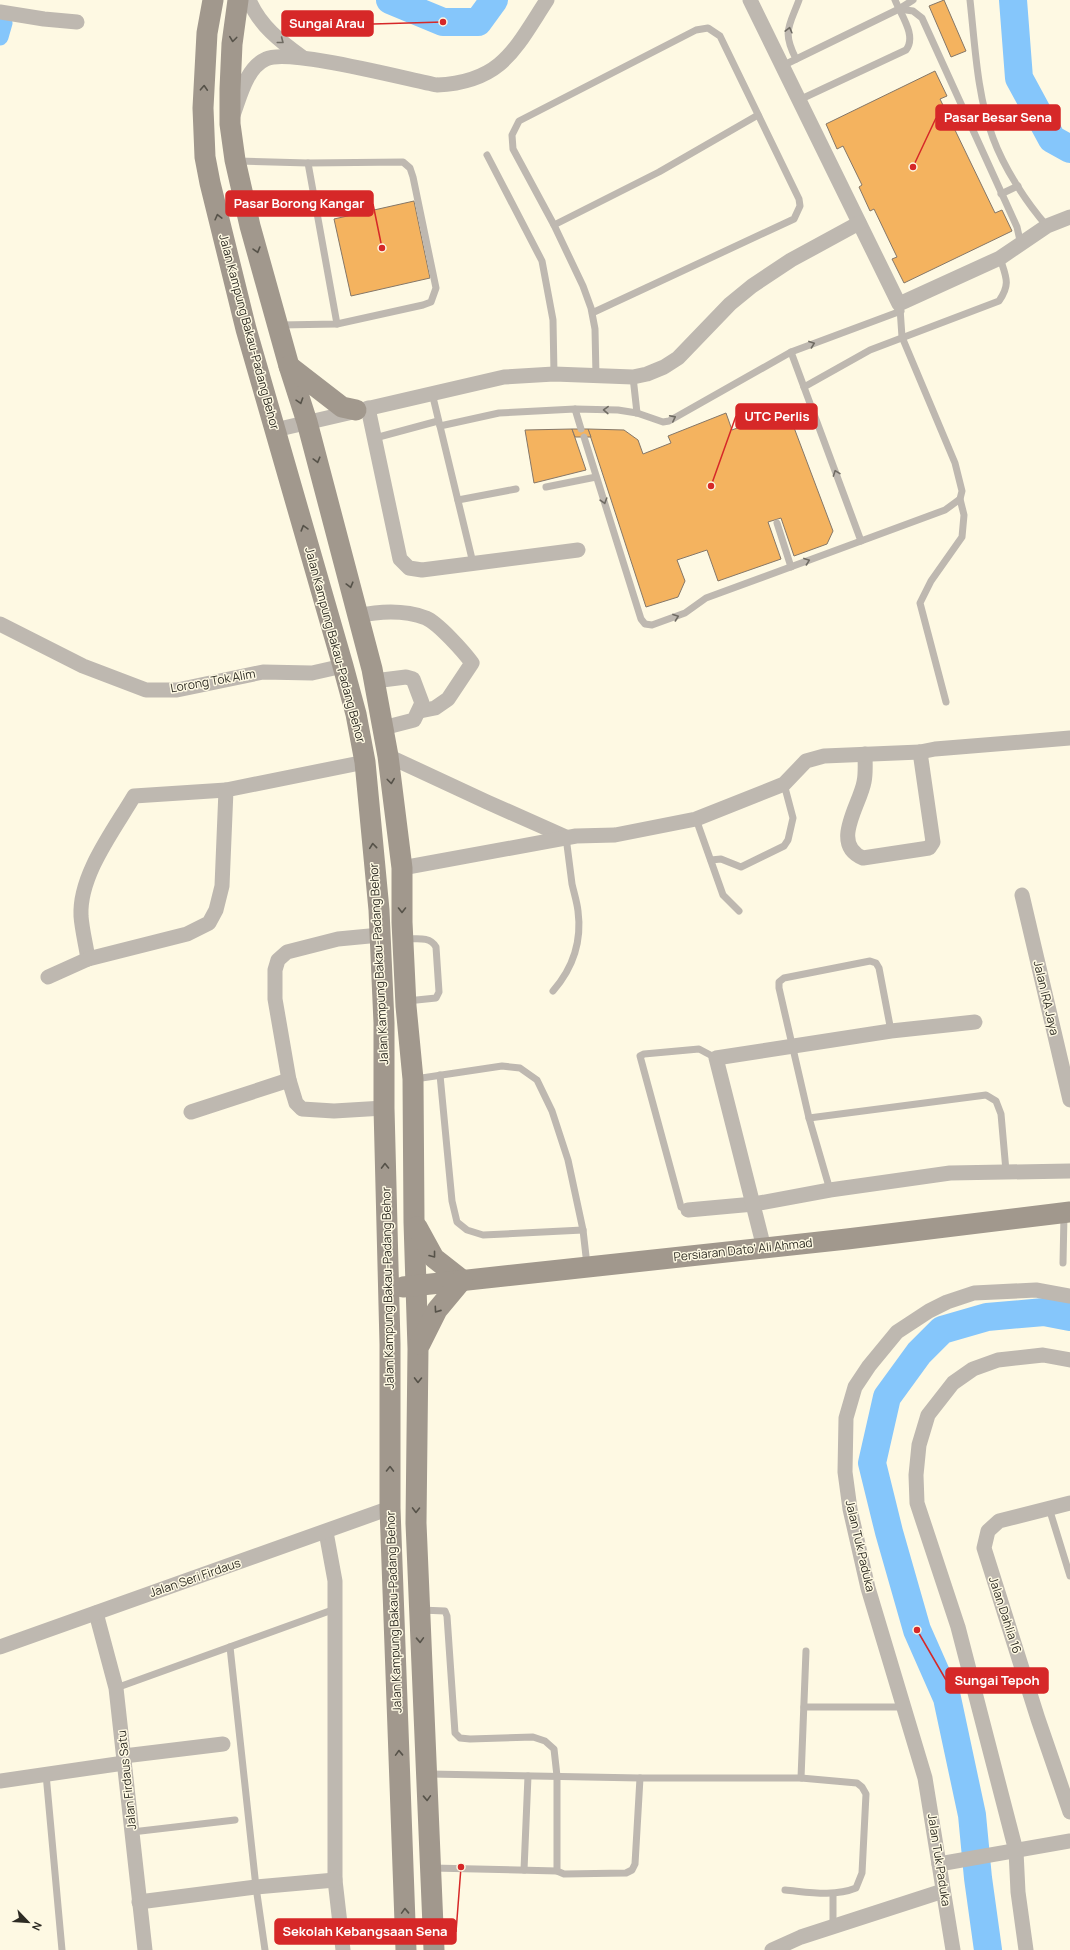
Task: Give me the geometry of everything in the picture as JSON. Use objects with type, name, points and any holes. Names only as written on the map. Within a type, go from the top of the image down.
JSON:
[{"type":"street","name":"Jalan Kampung Bakau-Padang Behor","points":[[213,0],[207,33],[204,93],[205,157],[217,213],[246,329],[343,666],[356,714],[365,762],[379,910],[384,1023],[384,1108],[391,1431],[390,1508],[406,1950]]},
{"type":"street","name":"Jalan Kampung Bakau-Padang Behor","points":[[238,0],[232,44],[230,124],[235,160],[250,226],[289,366],[307,422],[374,681],[388,756],[402,868],[406,1002],[413,1079],[414,1222],[418,1349],[416,1523],[434,1950]]},
{"type":"street","points":[[249,0],[262,24],[278,40],[303,57]]},
{"type":"street","points":[[230,124],[247,79],[257,66],[266,59],[277,56],[303,57],[437,85],[457,84],[481,77],[500,65],[514,50],[547,0]]},
{"type":"street","points":[[750,0],[900,308],[1000,258],[1047,226],[1070,216]]},
{"type":"street","points":[[0,12],[44,19],[77,22]]},
{"type":"street","points":[[275,430],[504,377],[554,374],[633,377],[647,374],[664,367],[678,358],[730,304],[752,286],[791,260],[859,223]]},
{"type":"street","points":[[289,366],[342,407],[362,409]]},
{"type":"street","points":[[362,409],[375,438],[400,559],[409,568],[422,570],[578,550]]},
{"type":"street","points":[[358,616],[376,612],[404,612],[427,618],[466,654],[472,663],[448,698],[435,708],[420,711]]},
{"type":"street","name":"Lorong Tok Alim","points":[[0,624],[83,666],[146,690],[177,690],[263,672],[312,673],[343,666]]},
{"type":"street","points":[[374,681],[406,677],[413,679],[422,703],[420,711],[414,720],[383,728]]},
{"type":"street","points":[[402,868],[566,837],[615,835],[696,819],[784,784],[806,761],[824,756],[920,752],[935,749],[1070,738]]},
{"type":"street","points":[[865,754],[864,782],[848,828],[849,849],[854,854],[863,858],[929,848],[933,842],[920,752]]},
{"type":"street","points":[[388,756],[486,802],[566,837]]},
{"type":"street","points":[[88,959],[81,916],[85,887],[96,859],[134,796],[226,790],[365,762]]},
{"type":"street","points":[[48,977],[88,959],[187,934],[208,923],[216,910],[222,886],[226,790]]},
{"type":"street","name":"Jalan IRA Jaya","points":[[1022,896],[1070,1100]]},
{"type":"street","points":[[380,935],[338,939],[287,952],[278,960],[276,970],[275,999],[289,1080],[296,1103],[302,1109],[334,1111],[384,1108]]},
{"type":"street","points":[[764,1248],[716,1058],[891,1031],[975,1022]]},
{"type":"street","points":[[190,1112],[289,1080]]},
{"type":"street","points":[[688,1210],[754,1204],[830,1190],[950,1173],[1070,1171]]},
{"type":"street","name":"Persiaran Dato' Ali Ahmad","points":[[388,1289],[847,1239],[1067,1213]]},
{"type":"street","points":[[414,1222],[434,1258],[462,1280],[437,1310],[418,1349]]},
{"type":"street","name":"Jalan Tuk Paduka","points":[[953,1950],[925,1778],[905,1707],[868,1588],[850,1509],[845,1472],[846,1418],[855,1387],[869,1366],[897,1332],[911,1322],[947,1302],[974,1293],[1002,1291],[1036,1290],[1070,1296]]},
{"type":"street","points":[[1026,1950],[1018,1892],[1016,1851],[958,1627],[917,1503],[917,1462],[919,1445],[928,1414],[953,1383],[973,1369],[998,1360],[1043,1355],[1070,1360]]},
{"type":"street","points":[[1049,1508],[1070,1503]]},
{"type":"street","name":"Jalan Seri Firdaus","points":[[0,1647],[390,1508]]},
{"type":"street","name":"Jalan Dahlia 16","points":[[1049,1508],[999,1521],[988,1532],[984,1548],[1038,1719],[1070,1812]]},
{"type":"street","points":[[326,1532],[335,1581],[335,1880],[343,1950]]},
{"type":"street","name":"Jalan Firdaus Satu","points":[[96,1613],[116,1688],[145,1950]]},
{"type":"street","points":[[0,1781],[124,1759],[223,1744]]},
{"type":"street","points":[[939,1864],[1070,1841]]},
{"type":"street","points":[[139,1902],[256,1887],[335,1880]]},
{"type":"street","points":[[772,1950],[833,1927],[943,1891]]},
{"type":"lane","points":[[796,59],[789,45],[787,32],[800,0]]},
{"type":"lane","points":[[799,100],[906,50],[910,44],[911,37],[895,0]]},
{"type":"lane","points":[[782,66],[899,9],[914,0]]},
{"type":"lane","points":[[970,0],[984,104],[993,138],[1018,186],[1034,211],[1047,226]]},
{"type":"lane","points":[[899,9],[913,11],[922,18],[1017,227],[1021,245]]},
{"type":"lane","points":[[592,313],[794,219],[800,206],[799,199],[720,36],[708,28],[696,30],[519,121],[512,135],[513,149],[554,225],[583,286],[592,313],[595,329],[596,376]]},
{"type":"lane","points":[[554,225],[659,172],[758,115]]},
{"type":"lane","points":[[487,155],[542,261],[553,320],[554,374]]},
{"type":"lane","points":[[235,160],[308,163],[403,162],[410,168],[436,288],[430,302],[423,305],[337,324],[278,325]]},
{"type":"lane","points":[[308,163],[337,324]]},
{"type":"lane","points":[[1002,194],[1018,186]]},
{"type":"lane","points":[[804,387],[870,350],[998,301],[1006,292],[1007,280],[1000,258]]},
{"type":"lane","points":[[375,438],[499,413],[575,409],[618,410],[637,413],[663,422],[669,421],[791,352],[900,308],[902,337],[955,463],[962,491],[960,499],[964,515],[962,537],[931,581],[920,603],[946,702]]},
{"type":"lane","points":[[791,352],[861,541]]},
{"type":"lane","points":[[633,377],[637,413]]},
{"type":"lane","points":[[432,393],[473,563]]},
{"type":"lane","points":[[575,409],[581,429]]},
{"type":"lane","points":[[584,437],[641,619],[645,624],[652,625],[686,613],[706,598],[945,510],[960,499]]},
{"type":"lane","points":[[546,487],[596,477]]},
{"type":"lane","points":[[458,500],[516,489]]},
{"type":"lane","points":[[777,523],[791,567]]},
{"type":"lane","points":[[711,860],[721,860],[741,867],[747,866],[784,846],[788,840],[793,818],[784,784]]},
{"type":"lane","points":[[696,819],[723,895],[739,911]]},
{"type":"lane","points":[[553,991],[564,978],[570,967],[578,939],[578,911],[572,882],[566,837]]},
{"type":"lane","points":[[403,939],[428,939],[434,943],[437,955],[439,992],[436,998],[406,1002]]},
{"type":"lane","points":[[830,1190],[809,1118],[779,988],[779,982],[784,978],[870,961],[876,963],[879,968],[891,1031]]},
{"type":"lane","points":[[688,1210],[681,1206],[640,1056],[644,1054],[699,1049],[716,1058]]},
{"type":"lane","points":[[413,1079],[502,1066],[520,1068],[537,1080],[552,1112],[568,1160],[583,1230],[587,1267]]},
{"type":"lane","points":[[440,1075],[452,1201],[457,1222],[467,1230],[483,1235],[583,1230]]},
{"type":"lane","points":[[809,1118],[986,1095],[996,1101],[1001,1114],[1006,1171]]},
{"type":"lane","points":[[1063,1263],[1067,1213]]},
{"type":"lane","points":[[1049,1508],[1070,1576]]},
{"type":"lane","points":[[116,1688],[336,1609]]},
{"type":"lane","points":[[419,1610],[445,1611],[447,1616],[455,1733],[460,1738],[470,1739],[533,1737],[545,1741],[554,1748],[557,1776],[557,1871]]},
{"type":"lane","points":[[230,1647],[256,1887],[265,1950]]},
{"type":"lane","points":[[801,1778],[806,1650]]},
{"type":"lane","points":[[804,1707],[905,1707]]},
{"type":"lane","points":[[46,1774],[62,1950]]},
{"type":"lane","points":[[426,1774],[640,1778],[801,1778],[857,1783],[862,1787],[866,1794],[862,1873],[856,1888],[846,1892],[833,1894],[785,1890]]},
{"type":"lane","points":[[524,1870],[528,1776]]},
{"type":"lane","points":[[430,1868],[557,1871],[564,1874],[626,1873],[632,1870],[635,1864],[640,1778]]},
{"type":"lane","points":[[132,1832],[235,1820]]},
{"type":"lane","points":[[833,1894],[833,1927]]},
{"type":"building","points":[[944,0],[966,51],[951,57],[929,6]]},
{"type":"building","points":[[935,71],[947,96],[940,99],[995,213],[1002,210],[1012,231],[904,283],[892,259],[897,257],[874,209],[870,211],[859,187],[862,185],[843,146],[837,149],[826,124]]},
{"type":"building","points":[[414,201],[430,278],[351,296],[334,219]]},
{"type":"building","points":[[787,409],[833,531],[827,544],[794,556],[781,518],[768,522],[781,559],[718,581],[707,550],[677,560],[685,581],[678,597],[646,607],[588,429],[624,430],[638,440],[643,454],[671,443],[668,436],[726,413],[732,430]]},
{"type":"building","points":[[572,429],[586,470],[534,483],[525,430]]},
{"type":"building","points":[[572,429],[588,429],[591,437],[575,437]]},
{"type":"waterway","points":[[390,0],[443,22],[478,22],[494,0]]},
{"type":"waterway","points":[[1013,0],[1019,78],[1052,139],[1070,149]]},
{"type":"waterway","points":[[0,37],[4,23]]},
{"type":"waterway","points":[[988,1950],[978,1878],[972,1815],[947,1698],[917,1630],[889,1532],[872,1463],[887,1397],[919,1353],[942,1330],[987,1317],[1044,1312],[1070,1317]]},
{"type":"place","name":"Sungai Arau","points":[[443,22]]},
{"type":"place","name":"Pasar Besar Sena","points":[[913,167]]},
{"type":"place","name":"Pasar Borong Kangar","points":[[382,248]]},
{"type":"place","name":"UTC Perlis","points":[[711,486]]},
{"type":"place","name":"Sungai Tepoh","points":[[917,1630]]},
{"type":"place","name":"Sekolah Kebangsaan Sena","points":[[461,1867]]}]
